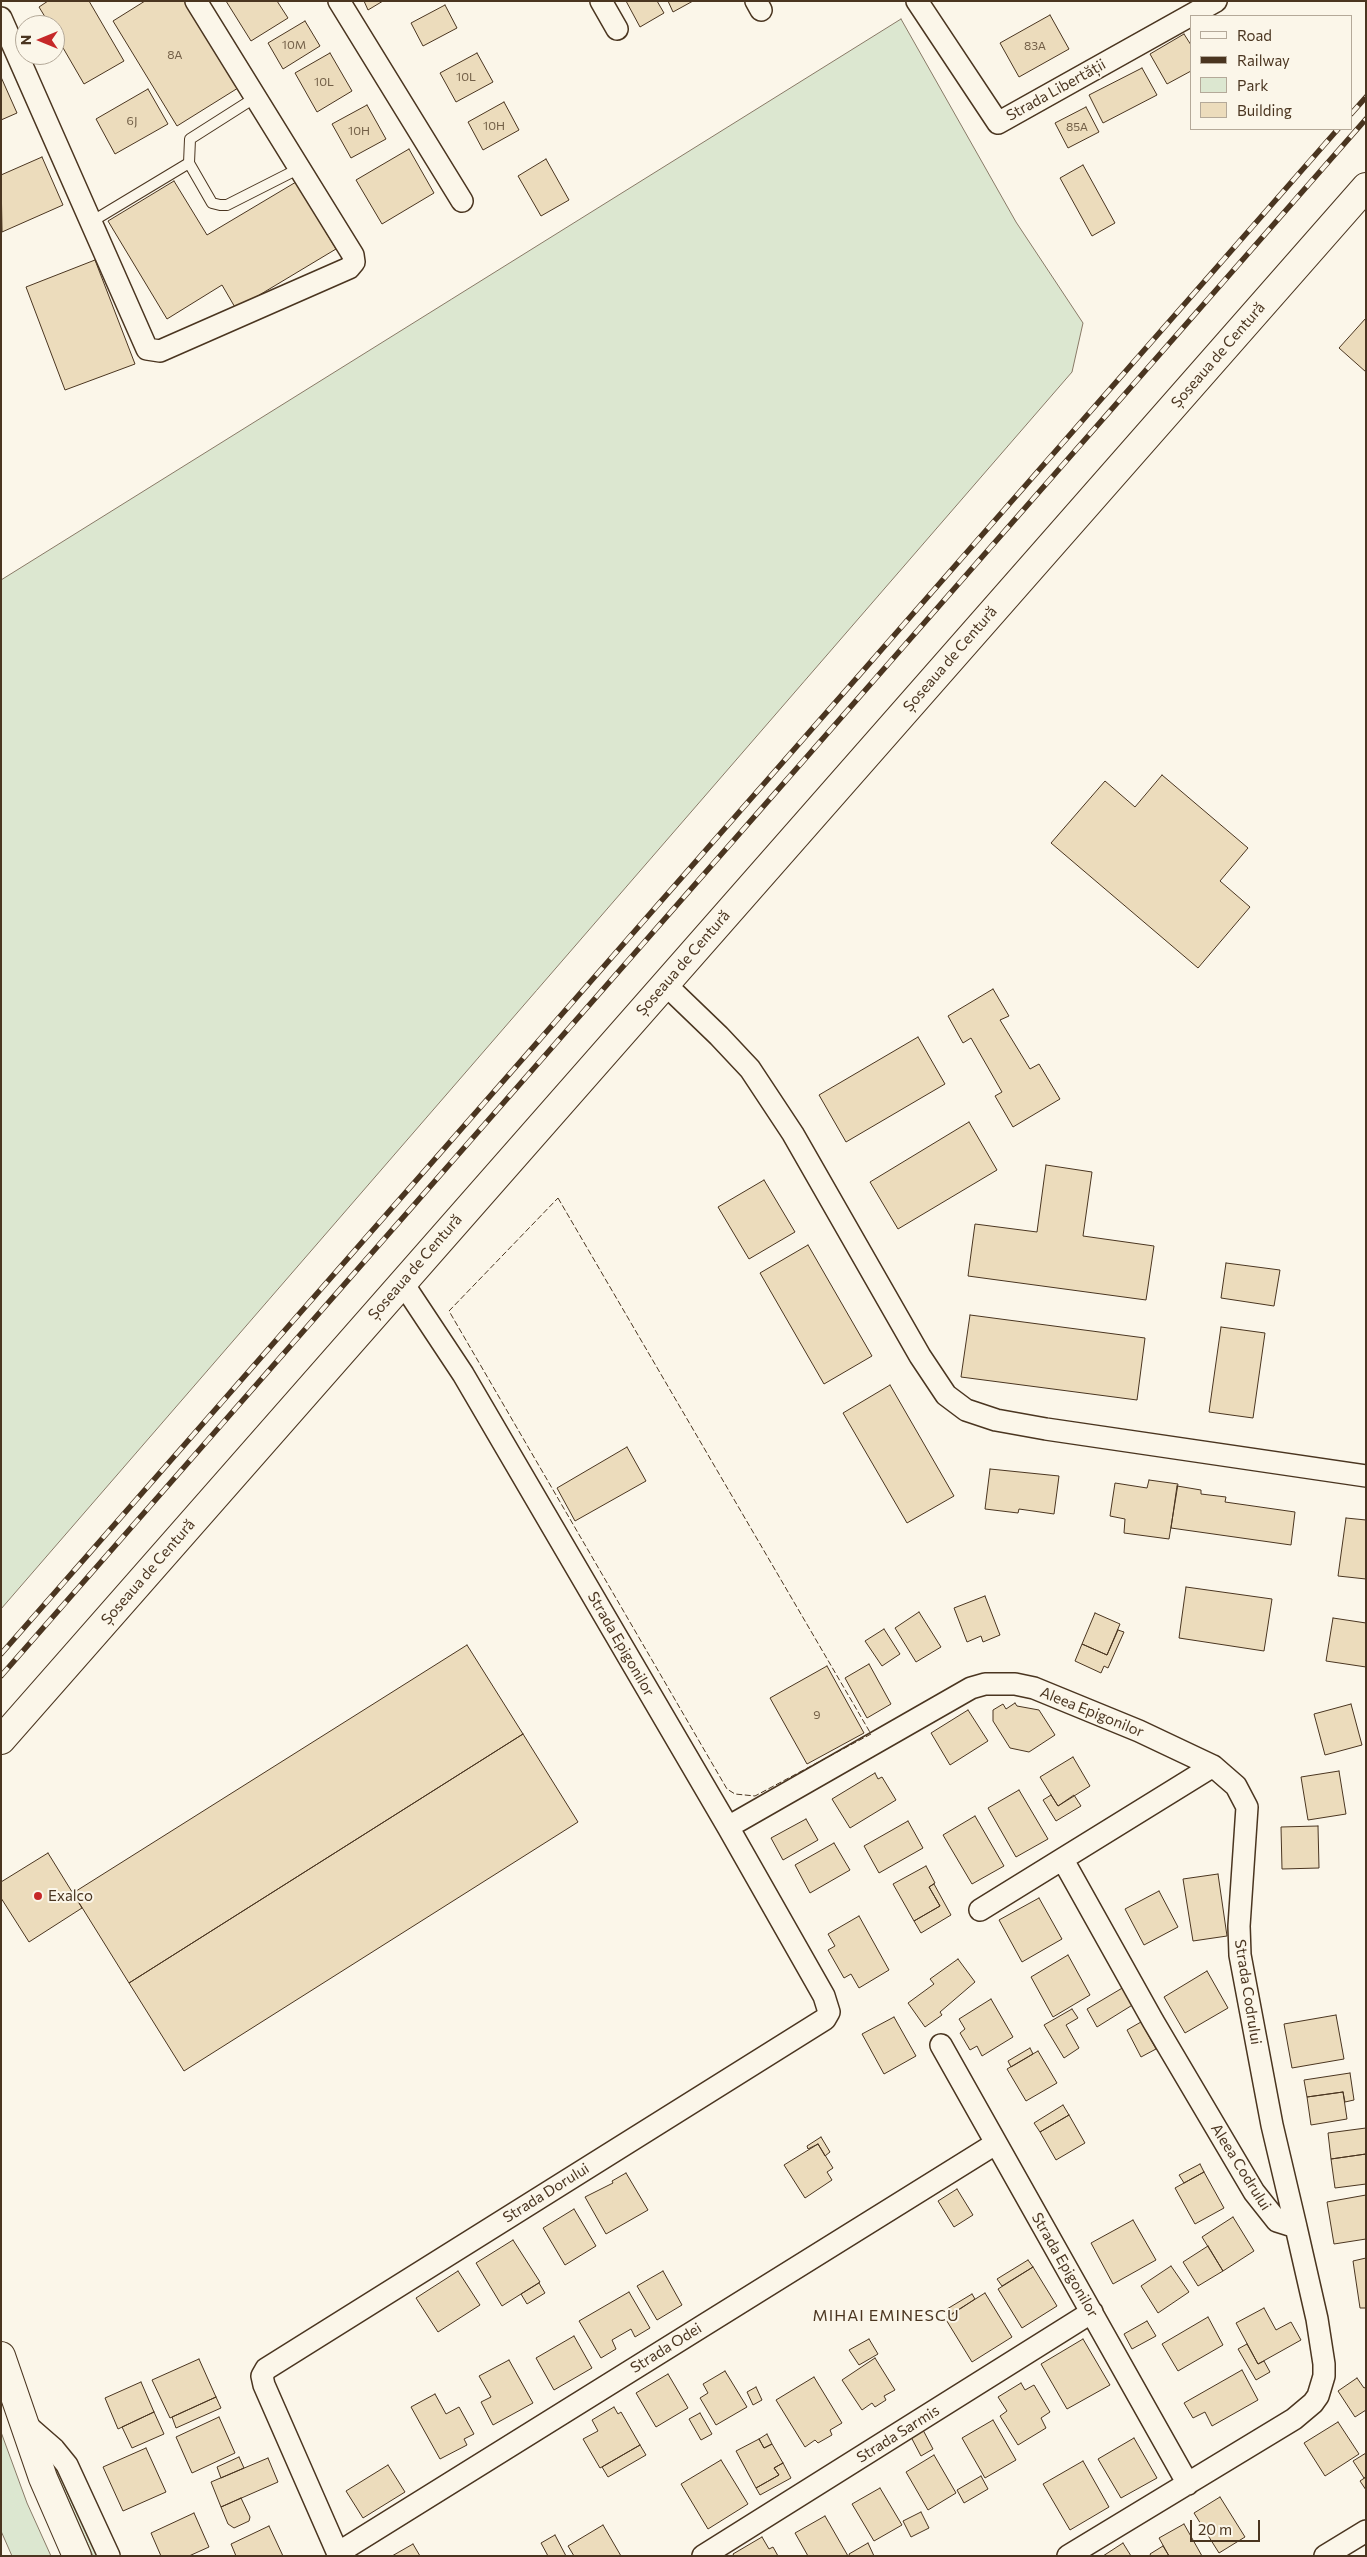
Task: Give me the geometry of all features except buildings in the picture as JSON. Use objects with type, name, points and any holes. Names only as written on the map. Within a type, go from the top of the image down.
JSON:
[{"type":"main road","name":"Șoseaua de Centură","points":[[1,1740],[1366,187]]},
{"type":"main road","points":[[1,2356],[43,2478],[77,2556]]},
{"type":"street","points":[[1,18],[147,349],[160,350],[349,268],[354,262],[353,254],[196,1]]},
{"type":"street","points":[[339,1],[462,201]]},
{"type":"street","points":[[601,1],[617,29]]},
{"type":"street","name":"Strada Libertății","points":[[917,1],[998,123],[1190,16]]},
{"type":"street","name":"Strada Libertății","points":[[1191,15],[1216,1]]},
{"type":"street","points":[[664,984],[719,1036],[750,1070],[793,1134],[920,1356],[946,1395],[966,1410],[996,1420],[1055,1430],[1366,1476]]},
{"type":"street","name":"Strada Epigonilor","points":[[402,1282],[463,1374],[728,1827],[824,1996],[829,2012]]},
{"type":"street","name":"Aleea Epigonilor","points":[[728,1827],[971,1688],[985,1684],[1015,1684],[1034,1688],[1139,1731],[1213,1766]]},
{"type":"street","points":[[980,1910],[1213,1766]]},
{"type":"street","name":"Strada Codrului","points":[[1213,1766],[1236,1786],[1247,1807],[1239,1926],[1240,1955],[1272,2124],[1296,2227]]},
{"type":"street","name":"Aleea Codrului","points":[[1063,1860],[1153,2020],[1254,2192],[1277,2221],[1296,2227]]},
{"type":"street","name":"Strada Dorului","points":[[339,2554],[264,2385],[263,2373],[468,2241],[817,2025],[825,2019],[829,2012]]},
{"type":"street","name":"Strada Epigonilor","points":[[942,2045],[1188,2484]]},
{"type":"street","name":"Strada Odei","points":[[339,2554],[996,2144]]},
{"type":"street","points":[[1068,2556],[1294,2419],[1312,2403],[1322,2386],[1324,2364],[1296,2227]]},
{"type":"street","name":"Strada Sarmis","points":[[704,2556],[1092,2312]]},
{"type":"street","points":[[23,2422],[54,2449],[67,2464],[109,2556]]},
{"type":"street","points":[[1325,2556],[1366,2531]]},
{"type":"lane","points":[[256,97],[190,140],[189,163],[212,203],[227,205],[300,168]]},
{"type":"lane","points":[[91,222],[189,163]]},
{"type":"green space","points":[[901,19],[1016,222],[1083,323],[1072,372],[1,1609],[1,580]]},
{"type":"green space","points":[[1,2432],[27,2503],[51,2556],[12,2556],[1,2531]]},
{"type":"green space","points":[[52,2457],[100,2556],[93,2556],[50,2458]]},
{"type":"railway","points":[[1352,113],[1366,97]]},
{"type":"railway","points":[[1,1676],[1366,119]]},
{"type":"railway","points":[[1,1654],[1337,130]]},
{"type":"fence","points":[[558,1198],[871,1734],[755,1796],[735,1794],[727,1789],[449,1311],[558,1198]]},
{"type":"place","name":"Exalco","points":[[38,1896]]},
{"type":"district","name":"MIHAI EMINESCU","points":[[886,2316]]}]
